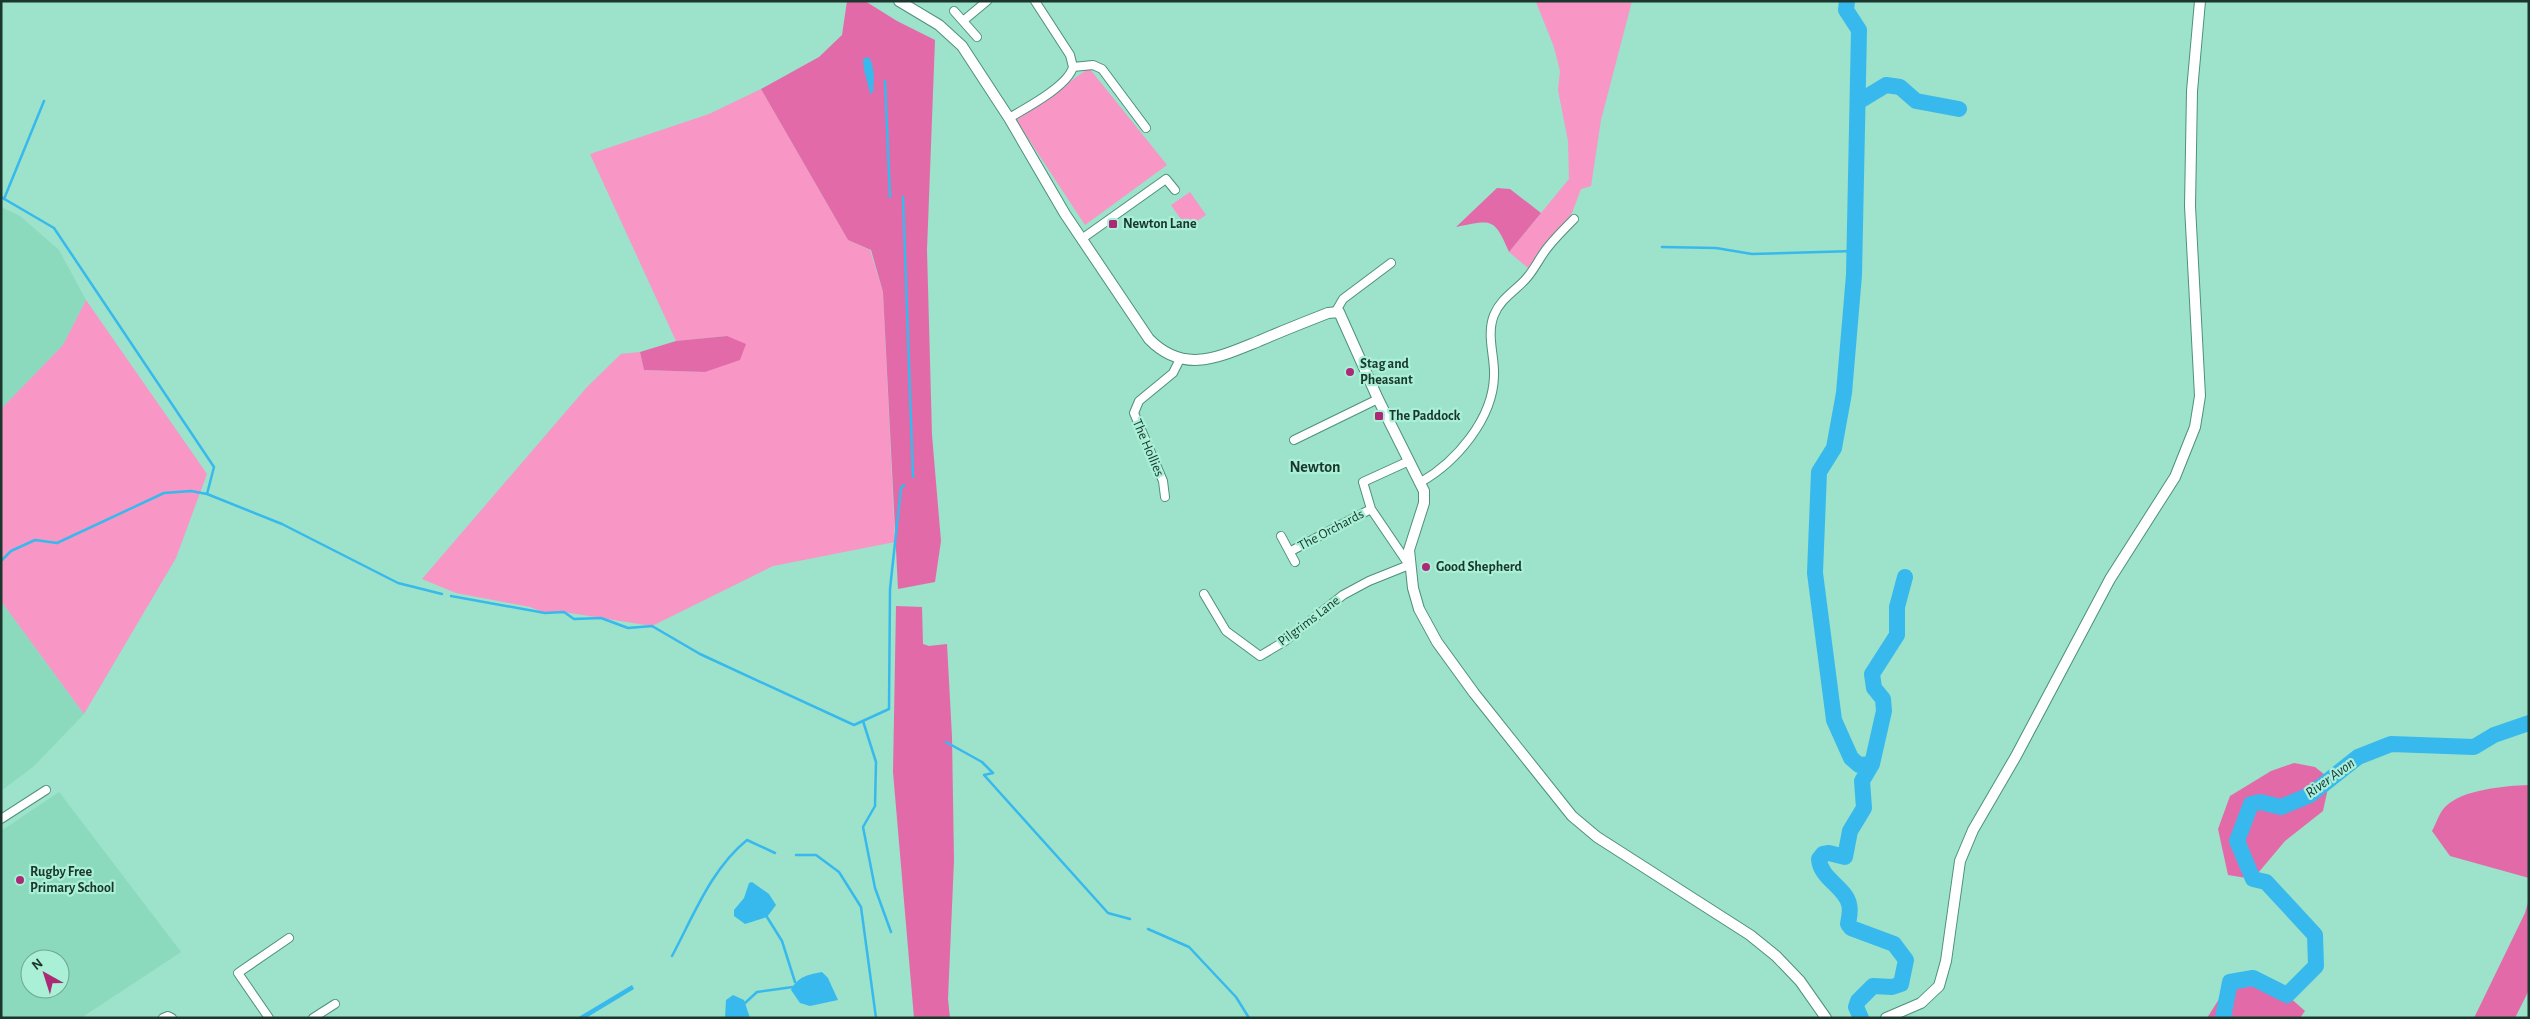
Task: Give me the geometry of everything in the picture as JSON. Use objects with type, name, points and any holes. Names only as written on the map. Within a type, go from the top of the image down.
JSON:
[{"type":"street","points":[[899,1],[938,25],[962,46],[1009,118],[1065,214],[1083,238],[1149,339],[1164,353],[1180,359],[1216,358],[1338,313]]},
{"type":"street","points":[[963,21],[987,1]]},
{"type":"street","points":[[1009,118],[1058,86],[1071,75],[1073,67],[1070,55],[1035,1]]},
{"type":"street","points":[[1886,1018],[1921,1004],[1939,986],[1946,961],[1960,861],[1973,830],[2016,756],[2110,579],[2175,477],[2195,427],[2200,396],[2190,206],[2192,91],[2200,1]]},
{"type":"street","points":[[954,11],[977,37]]},
{"type":"street","points":[[1073,67],[1093,65],[1102,69],[1146,128]]},
{"type":"street","points":[[1083,238],[1166,179],[1175,190]]},
{"type":"street","points":[[1421,482],[1451,461],[1467,443],[1483,415],[1494,376],[1490,325],[1498,307],[1505,297],[1524,281],[1547,248],[1574,219]]},
{"type":"street","points":[[1391,263],[1343,299],[1338,313],[1424,490],[1424,502],[1409,550],[1409,565],[1418,610],[1437,642],[1482,704],[1572,816],[1597,837],[1750,935],[1776,956],[1800,980],[1826,1018]]},
{"type":"street","name":"The Hollies","points":[[1165,497],[1163,481],[1134,413],[1140,401],[1173,373],[1180,359]]},
{"type":"street","points":[[1294,440],[1378,398]]},
{"type":"street","points":[[1409,461],[1363,482],[1371,509],[1409,565]]},
{"type":"street","name":"The Orchards","points":[[1291,551],[1371,509]]},
{"type":"street","name":"The Orchards","points":[[1281,536],[1291,551],[1295,562]]},
{"type":"street","name":"Pilgrims Lane","points":[[1204,594],[1226,631],[1260,656],[1285,641],[1344,595],[1369,581],[1409,565]]},
{"type":"street","points":[[1,819],[46,790]]},
{"type":"street","points":[[269,1018],[238,973],[289,938]]},
{"type":"street","points":[[312,1018],[335,1004]]},
{"type":"street","points":[[163,1018],[168,1016],[172,1018]]},
{"type":"shaded area","points":[[847,1],[865,1],[897,21],[935,40],[927,250],[932,435],[941,541],[935,582],[898,589],[883,292],[871,250],[848,240],[761,89],[819,57],[842,35]]},
{"type":"shaded area","points":[[1632,1],[1601,120],[1591,186],[1581,189],[1572,213],[1528,268],[1509,252],[1569,179],[1568,141],[1558,90],[1560,71],[1554,47],[1536,2]]},
{"type":"shaded area","points":[[1089,68],[1167,165],[1085,225],[1016,120]]},
{"type":"shaded area","points":[[761,89],[848,240],[870,250],[883,292],[895,542],[773,566],[652,626],[564,612],[545,613],[530,607],[456,593],[422,579],[587,387],[621,354],[640,352],[644,370],[705,372],[727,336],[676,341],[590,154],[709,114]]},
{"type":"shaded area","points":[[1497,188],[1510,189],[1541,213],[1509,252],[1499,232],[1490,224],[1477,223],[1456,227]]},
{"type":"shaded area","points":[[1190,192],[1206,215],[1187,228],[1171,205]]},
{"type":"shaded area","points":[[1,207],[20,216],[59,250],[86,300],[63,345],[1,409]]},
{"type":"shaded area","points":[[86,300],[207,474],[176,558],[84,714],[1,601],[1,409],[63,345]]},
{"type":"shaded area","points":[[727,336],[746,344],[740,360],[705,372],[644,370],[640,352],[676,341]]},
{"type":"shaded area","points":[[1,601],[84,714],[34,766],[1,791]]},
{"type":"shaded area","points":[[896,606],[922,607],[923,644],[929,646],[947,644],[952,737],[954,860],[948,999],[950,1018],[914,1018],[893,772]]},
{"type":"shaded area","points":[[2294,763],[2315,767],[2330,779],[2323,811],[2285,841],[2253,879],[2228,875],[2218,829],[2230,796],[2271,771]]},
{"type":"shaded area","points":[[2529,785],[2529,878],[2450,856],[2432,831],[2445,807],[2462,796],[2473,792],[2508,786]]},
{"type":"shaded area","points":[[59,792],[181,952],[81,1018],[1,1018],[1,831]]},
{"type":"shaded area","points":[[2529,899],[2529,990],[2515,1018],[2474,1018],[2525,913]]},
{"type":"shaded area","points":[[2253,978],[2287,995],[2305,1011],[2300,1018],[2207,1018],[2230,982]]},
{"type":"water","points":[[869,57],[874,78],[873,92],[870,94],[863,59]]},
{"type":"water","points":[[752,882],[769,894],[776,905],[767,917],[745,924],[734,916],[734,910],[744,898],[749,883]]},
{"type":"water","points":[[822,972],[828,978],[838,1000],[810,1006],[800,1003],[791,990],[794,985],[804,977]]},
{"type":"water","points":[[632,985],[634,989],[586,1018],[577,1018]]},
{"type":"water","points":[[733,995],[744,1000],[750,1018],[725,1018],[726,1000]]},
{"type":"waterway","points":[[1847,1],[1846,10],[1859,30],[1854,275],[1844,393],[1834,448],[1819,472],[1815,573],[1834,720],[1851,758],[1859,765],[1872,764],[1862,781],[1864,808],[1850,831],[1845,857],[1829,853],[1823,854],[1819,859],[1820,866],[1824,872],[1847,898],[1850,909],[1848,924],[1851,928],[1894,944],[1906,960],[1901,984],[1892,987],[1873,986],[1858,1001],[1856,1007],[1861,1018]]},
{"type":"waterway","points":[[885,81],[890,197]]},
{"type":"waterway","points":[[1858,102],[1886,85],[1900,87],[1916,101],[1959,109]]},
{"type":"waterway","points":[[4,199],[44,101]]},
{"type":"waterway","points":[[1,197],[54,228],[214,467],[207,494]]},
{"type":"waterway","points":[[903,197],[913,477]]},
{"type":"waterway","points":[[1662,247],[1716,248],[1752,254],[1854,251]]},
{"type":"waterway","points":[[451,596],[545,613],[564,612],[574,619],[601,618],[628,628],[652,626],[700,654],[854,725],[889,709],[890,589],[901,488],[904,485]]},
{"type":"waterway","points":[[1,561],[11,551],[35,540],[57,543],[164,493],[191,491],[207,494],[282,524],[398,583],[442,594]]},
{"type":"waterway","points":[[1872,764],[1884,711],[1883,699],[1874,688],[1872,674],[1897,635],[1897,607],[1905,577]]},
{"type":"waterway","points":[[863,721],[876,762],[875,806],[863,827],[875,888],[891,932]]},
{"type":"waterway","name":"River Avon","points":[[2223,1018],[2230,982],[2253,978],[2287,995],[2316,966],[2315,935],[2266,882],[2253,879],[2237,841],[2251,804],[2260,802],[2281,807],[2310,795],[2358,757],[2391,744],[2474,747],[2494,735],[2529,723]]},
{"type":"waterway","points":[[946,742],[982,762],[993,773],[984,775],[1108,913],[1130,919]]},
{"type":"waterway","points":[[672,956],[704,894],[734,852],[747,840],[775,853]]},
{"type":"waterway","points":[[796,855],[816,855],[839,872],[861,907],[876,1018]]},
{"type":"waterway","points":[[767,917],[782,941],[795,982]]},
{"type":"waterway","points":[[1148,929],[1189,947],[1236,997],[1249,1018]]},
{"type":"waterway","points":[[745,1003],[757,992],[793,987]]},
{"type":"place","name":"Newton Lane","points":[[1113,224]]},
{"type":"place","name":"Stag and Pheasant","points":[[1350,372]]},
{"type":"place","name":"The Paddock","points":[[1379,416]]},
{"type":"place","name":"Good Shepherd","points":[[1426,567]]},
{"type":"place","name":"Rugby Free Primary School","points":[[20,880]]},
{"type":"district","name":"Newton","points":[[1315,467]]}]
